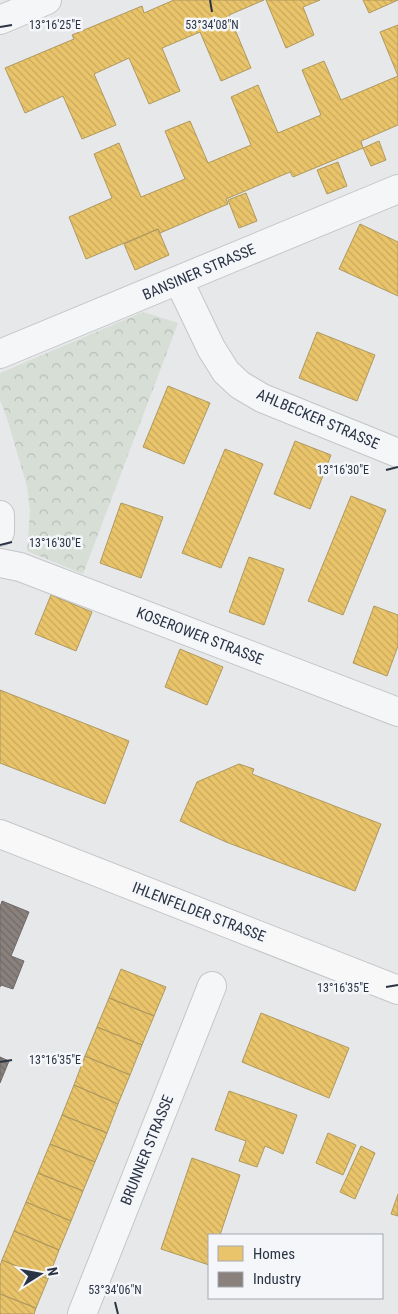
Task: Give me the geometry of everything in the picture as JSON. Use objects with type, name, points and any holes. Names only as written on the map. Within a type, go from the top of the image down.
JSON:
[{"type":"main road","name":"IHLENFELDER STRASSE","points":[[0,834],[398,990]]},
{"type":"street","points":[[0,20],[47,0]]},
{"type":"street","name":"BANSINER STRASSE","points":[[0,354],[398,189]]},
{"type":"street","name":"AHLBECKER STRASSE","points":[[179,281],[211,348],[226,372],[240,385],[262,398],[398,453]]},
{"type":"street","points":[[0,515],[0,532]]},
{"type":"street","name":"KOSEROWER STRASSE","points":[[0,563],[27,569],[398,712]]},
{"type":"street","name":"BRUNNER STRASSE","points":[[82,1314],[212,986]]},
{"type":"green space","points":[[143,312],[178,323],[83,574],[27,551],[30,511],[27,486],[0,400],[0,373]]},
{"type":"building: Homes","points":[[174,0],[264,0],[229,15],[251,68],[221,81],[200,32],[162,48],[180,91],[149,104],[129,58],[94,74],[116,125],[82,139],[63,96],[25,113],[5,68],[74,39],[72,35],[142,6],[144,13]]},
{"type":"building: Homes","points":[[266,0],[320,0],[303,7],[314,35],[286,48]]},
{"type":"building: Homes","points":[[363,0],[398,0],[369,13]]},
{"type":"building: Homes","points":[[398,25],[398,76],[380,32]]},
{"type":"building: Homes","points":[[324,61],[341,100],[398,76],[398,125],[361,141],[363,148],[293,177],[290,172],[226,199],[228,204],[160,233],[158,229],[86,259],[69,217],[112,198],[94,154],[119,143],[141,197],[185,179],[165,131],[190,121],[208,163],[251,145],[231,97],[258,85],[278,133],[321,115],[302,70]]},
{"type":"building: Homes","points":[[379,141],[386,160],[371,166],[363,148]]},
{"type":"building: Homes","points":[[338,162],[347,186],[327,194],[317,170]]},
{"type":"building: Homes","points":[[246,193],[257,221],[239,228],[228,200]]},
{"type":"building: Homes","points":[[360,224],[398,242],[398,296],[339,269]]},
{"type":"building: Homes","points":[[158,229],[169,255],[135,270],[124,244]]},
{"type":"building: Homes","points":[[317,332],[375,355],[357,401],[299,378]]},
{"type":"building: Homes","points":[[168,386],[210,403],[184,464],[143,447]]},
{"type":"building: Homes","points":[[295,441],[331,455],[310,509],[274,494]]},
{"type":"building: Homes","points":[[225,449],[263,464],[221,568],[182,553]]},
{"type":"building: Homes","points":[[351,496],[386,510],[343,615],[308,601]]},
{"type":"building: Homes","points":[[121,503],[163,517],[141,578],[100,563]]},
{"type":"building: Homes","points":[[249,557],[284,569],[264,625],[229,612]]},
{"type":"building: Homes","points":[[51,595],[92,612],[76,651],[35,634]]},
{"type":"building: Homes","points":[[374,606],[398,615],[398,646],[387,676],[353,663]]},
{"type":"building: Homes","points":[[180,649],[223,667],[207,705],[165,687]]},
{"type":"building: Homes","points":[[0,690],[129,741],[105,804],[0,763]]},
{"type":"building: Homes","points":[[239,764],[254,769],[252,774],[381,824],[355,891],[226,842],[180,821],[197,782]]},
{"type":"building: Homes","points":[[121,969],[166,987],[154,1016],[109,998]]},
{"type":"building: Homes","points":[[109,998],[154,1016],[142,1045],[97,1027]]},
{"type":"building: Homes","points":[[261,1013],[349,1048],[329,1098],[242,1062]]},
{"type":"building: Homes","points":[[97,1027],[142,1045],[130,1075],[85,1056]]},
{"type":"building: Homes","points":[[85,1056],[130,1075],[118,1104],[74,1085]]},
{"type":"building: Homes","points":[[74,1085],[118,1104],[107,1133],[62,1115]]},
{"type":"building: Homes","points":[[229,1091],[297,1115],[283,1154],[265,1146],[257,1167],[239,1161],[246,1141],[215,1130]]},
{"type":"building: Homes","points":[[62,1115],[107,1133],[95,1162],[50,1144]]},
{"type":"building: Homes","points":[[328,1133],[356,1145],[343,1175],[316,1163]]},
{"type":"building: Homes","points":[[50,1144],[95,1162],[83,1191],[38,1173]]},
{"type":"building: Homes","points":[[361,1146],[375,1153],[355,1199],[340,1192]]},
{"type":"building: Homes","points":[[192,1158],[240,1175],[220,1234],[208,1234],[208,1265],[161,1249]]},
{"type":"building: Homes","points":[[38,1173],[83,1191],[71,1221],[26,1202]]},
{"type":"building: Homes","points":[[398,1194],[398,1216],[391,1214]]},
{"type":"building: Homes","points":[[26,1202],[71,1221],[59,1250],[14,1231]]},
{"type":"building: Homes","points":[[14,1231],[59,1250],[48,1279],[2,1260]]},
{"type":"building: Homes","points":[[2,1260],[48,1279],[36,1308],[0,1294],[0,1266]]},
{"type":"building: Homes","points":[[0,1294],[36,1308],[34,1314],[0,1314]]},
{"type":"building: Industry","points":[[2,901],[29,912],[11,956],[24,961],[13,989],[1,985],[0,987],[0,907]]},
{"type":"building: Industry","points":[[0,1057],[9,1061],[0,1083]]}]
